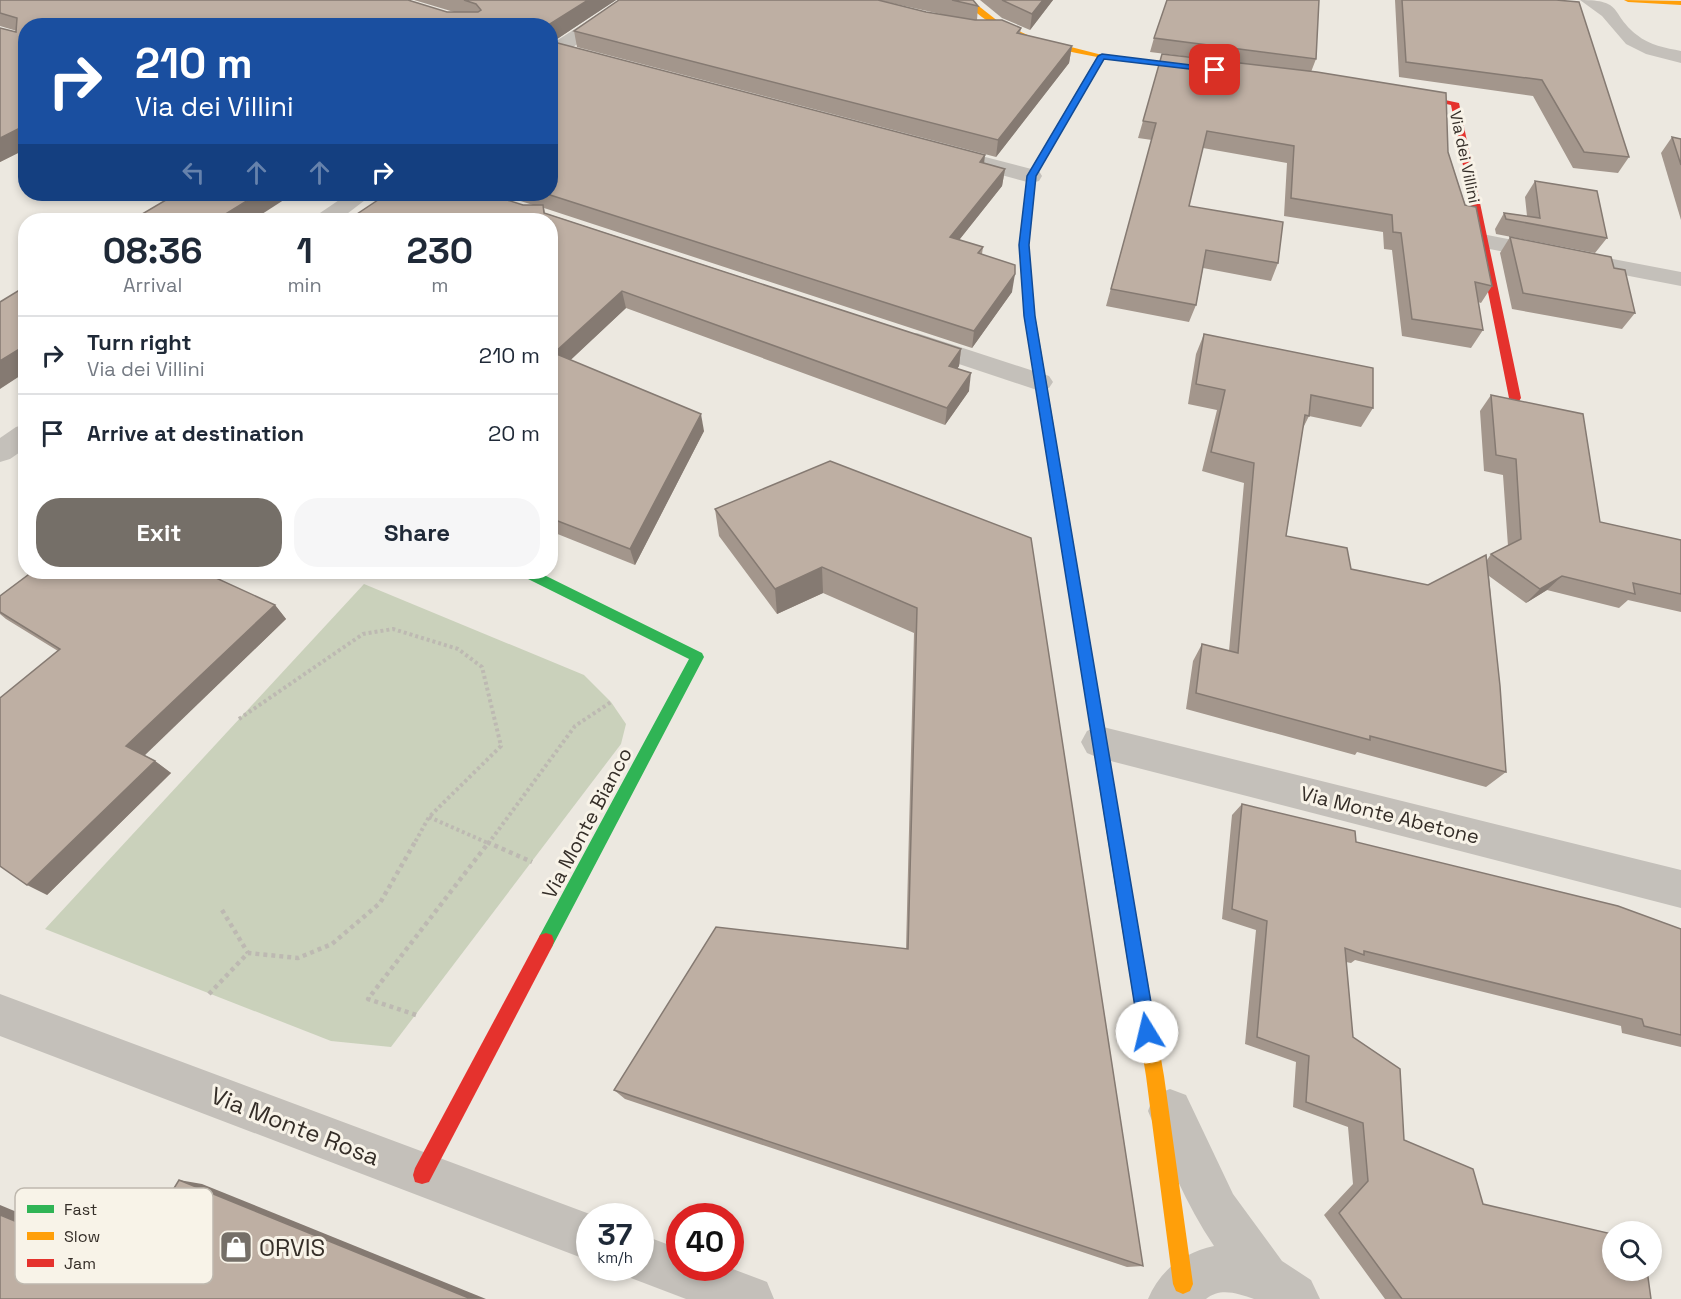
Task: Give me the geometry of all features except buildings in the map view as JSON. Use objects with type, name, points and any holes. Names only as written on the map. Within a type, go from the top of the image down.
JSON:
[{"type":"street","points":[[558,46],[632,0]]},
{"type":"street","points":[[967,0],[981,14],[1005,29],[1048,45],[1102,56],[1219,70]]},
{"type":"street","points":[[1589,0],[1618,8],[1633,40],[1664,53],[1681,57]]},
{"type":"street","points":[[1628,0],[1681,3]]},
{"type":"street","points":[[970,28],[1005,29]]},
{"type":"street","points":[[558,50],[579,56]]},
{"type":"street","points":[[1102,56],[1031,176],[1024,245],[1029,316],[1155,1076],[1178,1292]]},
{"type":"street","name":"Via dei Villini","points":[[1383,90],[1418,94],[1455,103],[1515,398]]},
{"type":"street","points":[[927,148],[1031,176]]},
{"type":"street","points":[[335,213],[352,201]]},
{"type":"street","points":[[1482,241],[1681,279]]},
{"type":"street","points":[[892,333],[1040,382]]},
{"type":"street","points":[[0,452],[18,440]]},
{"type":"street","name":"Via Monte Bianco","points":[[422,1175],[697,657],[541,579]]},
{"type":"street","name":"Via Monte Abetone","points":[[1099,742],[1681,889]]},
{"type":"street","name":"Via Monte Rosa","points":[[0,1015],[576,1233]]},
{"type":"street","points":[[1155,1076],[1192,1161],[1217,1210],[1280,1288]]},
{"type":"street","points":[[654,1263],[750,1299]]},
{"type":"street","points":[[1178,1292],[1207,1270],[1234,1268],[1280,1288]]},
{"type":"path","points":[[239,719],[363,634],[393,629],[458,649],[482,667],[501,746],[429,816],[380,903],[332,944],[298,958],[248,952]]},
{"type":"path","points":[[416,1015],[368,999],[489,843],[575,726],[611,702]]},
{"type":"path","points":[[429,816],[532,862]]},
{"type":"path","points":[[222,910],[248,952]]},
{"type":"path","points":[[209,994],[248,952]]},
{"type":"green space","points":[[364,584],[584,675],[611,702],[626,724],[621,744],[391,1047],[331,1041],[45,929]]},
{"type":"traffic: fast","points":[[1102,56],[1204,69]]},
{"type":"traffic: fast","points":[[1029,309],[1123,885]]},
{"type":"traffic: fast","points":[[541,579],[697,657],[546,941]]},
{"type":"traffic: slow","points":[[967,0],[981,13],[1013,32],[1047,44],[1102,56],[1031,176],[1024,245],[1029,309]]},
{"type":"traffic: slow","points":[[1628,0],[1681,3]]},
{"type":"traffic: slow","points":[[1123,885],[1155,1076],[1183,1284]]},
{"type":"traffic: jam","points":[[1401,92],[1455,103],[1515,398]]},
{"type":"traffic: jam","points":[[422,1175],[546,941]]},
{"type":"place","name":"ORVIS","points":[[236,1247]]},
{"type":"route","points":[[1147,1032],[1029,316],[1024,245],[1031,176],[1102,56],[1215,70]]}]
